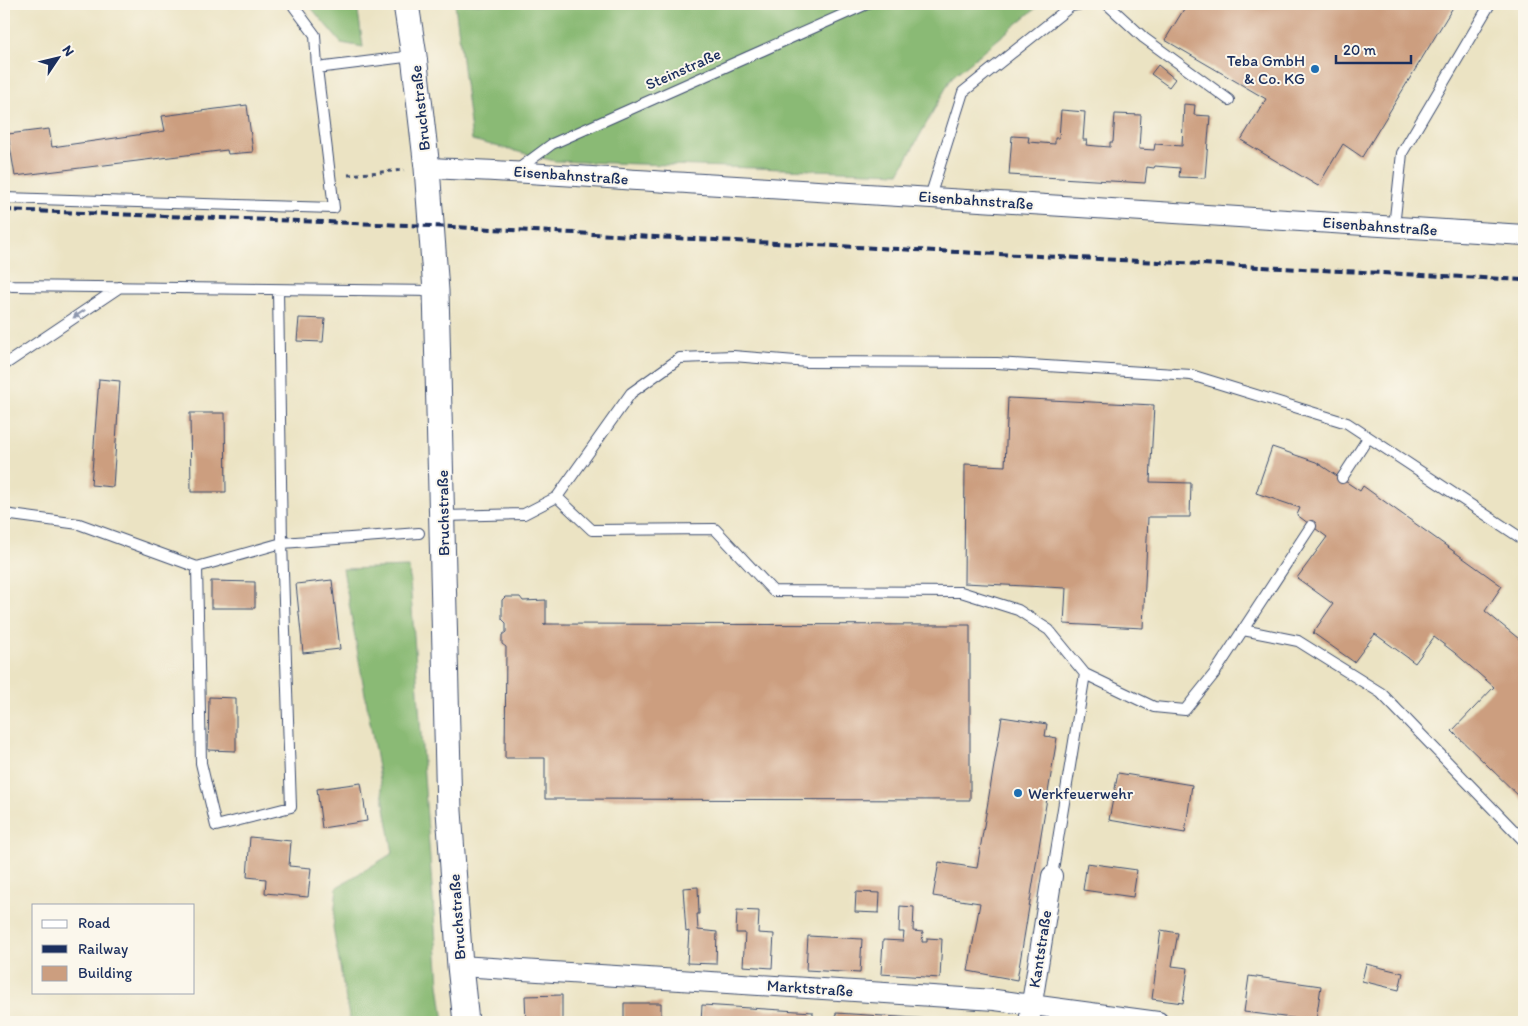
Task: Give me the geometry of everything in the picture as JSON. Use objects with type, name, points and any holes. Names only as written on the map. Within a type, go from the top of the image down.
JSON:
[{"type":"street","name":"Bruchstraße","points":[[406,4],[427,168],[436,292],[449,811],[466,1022]]},
{"type":"street","name":"Eisenbahnstraße","points":[[427,168],[516,171],[1524,235]]},
{"type":"street","name":"Kantstraße","points":[[1030,1014],[1052,876]]},
{"type":"street","name":"Marktstraße","points":[[460,966],[976,998],[1030,1014],[1158,1022]]},
{"type":"lane","points":[[4,198],[334,208],[317,68],[315,35],[292,4]]},
{"type":"lane","name":"Steinstraße","points":[[516,171],[552,144],[868,4]]},
{"type":"lane","points":[[930,197],[963,92],[1071,6],[1082,4]]},
{"type":"lane","points":[[1107,4],[1144,38],[1229,100]]},
{"type":"lane","points":[[1394,227],[1402,154],[1490,4]]},
{"type":"lane","points":[[317,68],[414,56]]},
{"type":"lane","points":[[4,283],[12,286],[436,292]]},
{"type":"lane","points":[[4,365],[120,287]]},
{"type":"lane","points":[[197,567],[201,763],[216,826],[291,807],[282,543],[278,290]]},
{"type":"lane","points":[[443,516],[524,514],[556,497],[631,393],[680,358],[733,356],[808,362],[997,363],[1192,375],[1347,423],[1524,540]]},
{"type":"lane","points":[[1342,478],[1368,438]]},
{"type":"lane","points":[[556,497],[592,530],[715,529],[773,591],[961,592],[1018,610],[1049,630],[1085,674],[1154,706],[1185,710],[1214,674],[1312,526]]},
{"type":"lane","points":[[4,514],[79,524],[197,567],[282,543],[420,533]]},
{"type":"lane","points":[[1243,630],[1298,641],[1381,693],[1524,841]]},
{"type":"lane","points":[[1052,876],[1085,674]]},
{"type":"path","points":[[331,176],[427,168]]},
{"type":"green space","points":[[308,4],[357,4],[363,47],[341,43]]},
{"type":"green space","points":[[455,4],[1041,4],[952,77],[899,173],[554,161],[472,140]]},
{"type":"green space","points":[[409,567],[439,984],[444,1022],[350,1022],[333,928],[337,887],[393,853],[343,569]]},
{"type":"building","name":"Teba GmbH & Co. KG","points":[[1187,4],[1455,4],[1362,157],[1343,144],[1318,186],[1241,140],[1266,99],[1165,40]]},
{"type":"building","points":[[1158,65],[1175,79],[1169,87],[1151,74]]},
{"type":"building","points":[[1184,104],[1195,105],[1194,115],[1210,116],[1205,178],[1179,177],[1180,168],[1155,166],[1154,168],[1147,167],[1145,183],[1009,175],[1012,136],[1029,137],[1028,142],[1055,144],[1055,138],[1059,138],[1061,110],[1085,112],[1083,140],[1087,140],[1086,145],[1110,147],[1110,142],[1113,142],[1115,114],[1141,115],[1139,149],[1154,150],[1155,144],[1182,146]]},
{"type":"building","points":[[247,105],[253,152],[228,154],[227,150],[15,176],[8,134],[49,129],[52,147],[165,131],[162,116]]},
{"type":"building","points":[[299,318],[325,319],[323,342],[297,341]]},
{"type":"building","points":[[99,379],[120,381],[113,487],[91,485]]},
{"type":"building","points":[[1008,398],[1154,405],[1150,482],[1191,483],[1190,517],[1148,517],[1143,628],[1064,624],[1066,588],[964,583],[965,464],[1005,466]]},
{"type":"building","points":[[190,413],[225,413],[226,492],[191,492]]},
{"type":"building","points":[[1272,447],[1316,462],[1360,491],[1363,486],[1502,586],[1485,611],[1524,643],[1524,801],[1452,731],[1494,687],[1455,653],[1434,637],[1415,663],[1375,634],[1354,662],[1313,633],[1333,604],[1297,578],[1327,537],[1297,515],[1300,508],[1256,493]]},
{"type":"building","points":[[332,580],[340,649],[303,653],[296,584]]},
{"type":"building","points":[[211,581],[255,582],[255,608],[211,608]]},
{"type":"building","points":[[505,597],[520,597],[523,601],[546,600],[546,624],[543,624],[970,625],[970,800],[545,799],[545,758],[505,758],[506,647],[502,644],[502,635],[506,632],[506,623],[502,619],[502,600]]},
{"type":"building","points":[[209,697],[236,698],[236,751],[208,750]]},
{"type":"building","points":[[1002,717],[1047,724],[1045,736],[1057,738],[1017,980],[968,971],[980,903],[933,896],[939,862],[977,868]]},
{"type":"building","points":[[1118,773],[1192,785],[1185,833],[1109,820]]},
{"type":"building","points":[[361,783],[367,821],[322,828],[317,789]]},
{"type":"building","points":[[250,837],[291,841],[289,866],[311,868],[308,897],[265,893],[266,879],[247,877]]},
{"type":"building","points":[[1087,863],[1137,870],[1133,897],[1083,890]]},
{"type":"building","points":[[698,887],[698,930],[717,932],[716,964],[687,963],[689,931],[686,932],[683,888]]},
{"type":"building","points":[[856,892],[880,893],[879,913],[855,912]]},
{"type":"building","points":[[900,906],[914,907],[913,931],[923,932],[922,942],[927,942],[927,938],[942,939],[940,978],[881,974],[883,940],[903,941],[904,932],[899,932]]},
{"type":"building","points":[[737,910],[759,911],[758,933],[774,934],[772,968],[743,966],[745,933],[736,933]]},
{"type":"building","points":[[1161,930],[1178,933],[1172,966],[1188,968],[1183,1003],[1152,999]]},
{"type":"building","points":[[808,936],[862,939],[860,973],[806,970]]},
{"type":"building","points":[[1366,964],[1403,973],[1399,990],[1362,981]]},
{"type":"building","points":[[1249,976],[1321,986],[1316,1021],[1244,1012]]},
{"type":"building","points":[[562,995],[562,1022],[526,1022],[525,996]]},
{"type":"building","points":[[624,1003],[661,1003],[661,1022],[624,1022]]},
{"type":"building","points":[[702,1005],[813,1012],[813,1022],[701,1022]]},
{"type":"building","points":[[836,1013],[947,1020],[947,1022],[835,1022]]},
{"type":"railway","points":[[4,210],[432,226],[1524,280]]},
{"type":"place","name":"Teba GmbH & Co. KG","points":[[1315,69]]},
{"type":"place","name":"Werkfeuerwehr","points":[[1018,793]]}]
